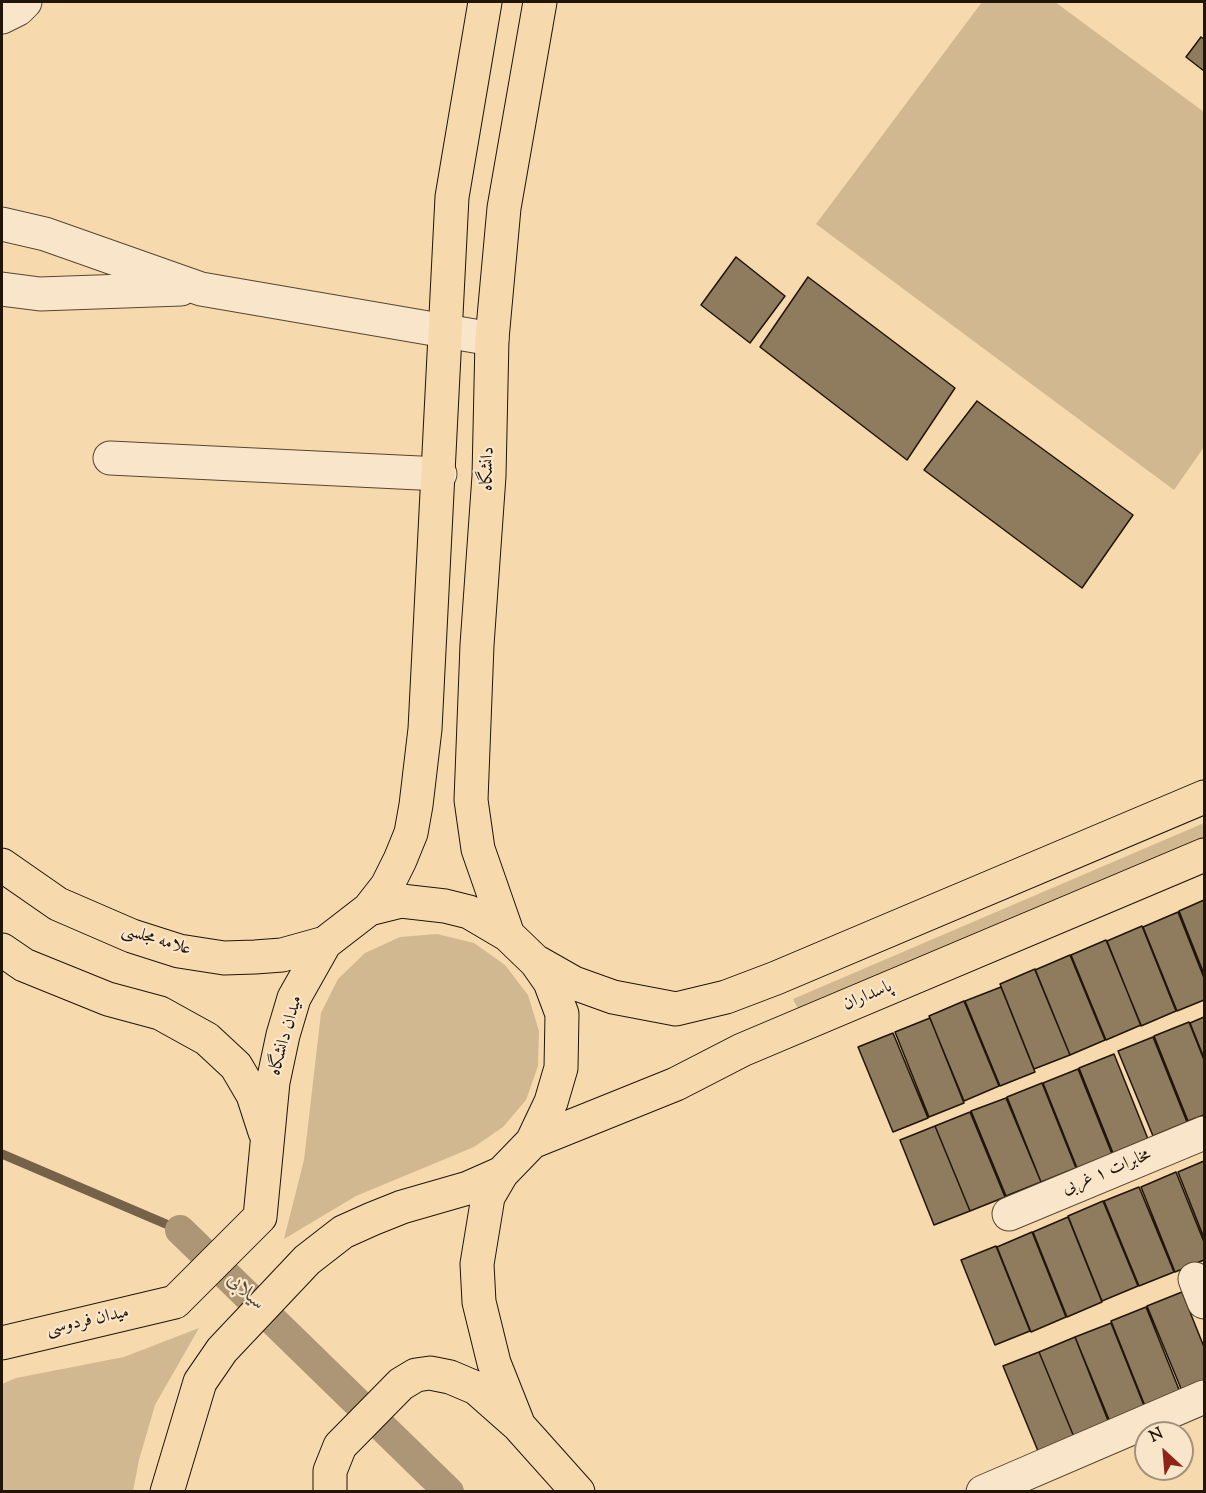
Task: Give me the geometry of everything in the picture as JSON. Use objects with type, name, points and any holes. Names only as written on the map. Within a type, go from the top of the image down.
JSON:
[{"type":"main road","points":[[369,909],[387,886],[400,860],[411,833],[416,805],[425,729],[440,474],[443,331],[452,197],[485,2]]},
{"type":"main road","name":"دانشگاه","points":[[508,935],[478,849],[471,800],[477,645],[489,476],[492,339],[504,208],[540,2]]},
{"type":"main road","points":[[536,962],[574,983],[613,997],[676,1009],[726,997],[1204,797]]},
{"type":"main road","name":"پاسداران","points":[[532,1142],[676,1084],[742,1050],[1204,855]]},
{"type":"main road","name":"علامه مجلسی","points":[[2,865],[58,904],[132,936],[179,951],[224,958],[282,956],[325,943]]},
{"type":"main road","name":"میدان دانشگاه","points":[[167,1491],[200,1382],[222,1350],[307,1260],[343,1232],[372,1219],[402,1207],[468,1188],[502,1173],[532,1142],[551,1102],[561,1068],[564,1039],[562,1014],[558,1003],[550,982],[536,962],[508,935],[469,912],[445,906],[402,901],[369,909],[325,943],[294,998],[283,1035],[273,1082],[260,1216],[176,1302]]},
{"type":"main road","points":[[2,950],[34,969],[108,999],[160,1013],[207,1039],[236,1066],[253,1095],[267,1138]]},
{"type":"main road","points":[[502,1173],[488,1197],[481,1227],[477,1264],[478,1293],[494,1363],[519,1426]]},
{"type":"main road","name":"میدان فردوسی","points":[[2,1343],[176,1302]]},
{"type":"main road","points":[[330,1481],[340,1446],[401,1384],[423,1374],[450,1377],[476,1388],[519,1426],[578,1491]]},
{"type":"street","points":[[2,17],[18,9],[25,2]]},
{"type":"street","points":[[2,224],[45,234],[201,289],[492,339]]},
{"type":"street","points":[[2,289],[40,294],[201,289]]},
{"type":"street","points":[[110,458],[440,474]]},
{"type":"street","name":"مخابرات ۱ غربی","points":[[1009,1214],[1204,1133]]},
{"type":"street","points":[[983,1491],[1204,1397]]},
{"type":"shaded area","points":[[982,2],[1055,2],[1204,112],[1204,447],[1174,490],[816,224]]},
{"type":"shaded area","points":[[1204,823],[1204,849],[803,1019],[793,999]]},
{"type":"shaded area","points":[[437,934],[474,943],[505,965],[528,995],[539,1031],[538,1066],[526,1100],[503,1127],[474,1147],[356,1196],[284,1239],[304,1160],[321,1013],[338,979],[365,953],[400,937]]},
{"type":"shaded area","points":[[199,1328],[155,1405],[139,1460],[133,1491],[2,1491],[2,1384],[16,1378],[124,1357]]},
{"type":"building","points":[[1201,37],[1204,39],[1204,71],[1186,57]]},
{"type":"building","points":[[736,257],[785,296],[750,343],[701,305]]},
{"type":"building","points":[[808,277],[955,388],[907,460],[760,347]]},
{"type":"building","points":[[977,401],[1133,515],[1082,588],[924,470]]},
{"type":"building","points":[[1204,900],[1204,974],[1179,911]]},
{"type":"building","points":[[1178,912],[1204,978],[1204,1000],[1177,1011],[1143,927]]},
{"type":"building","points":[[1142,926],[1176,1011],[1141,1026],[1107,941]]},
{"type":"building","points":[[1106,940],[1141,1025],[1106,1040],[1071,955]]},
{"type":"building","points":[[1070,955],[1105,1040],[1070,1055],[1035,970]]},
{"type":"building","points":[[1035,969],[1070,1055],[1034,1069],[1000,984]]},
{"type":"building","points":[[1001,987],[1035,1072],[1000,1086],[965,1001]]},
{"type":"building","points":[[964,1001],[999,1086],[964,1101],[929,1016]]},
{"type":"building","points":[[1204,1017],[1204,1058],[1190,1023]]},
{"type":"building","points":[[930,1018],[964,1103],[929,1117],[895,1032]]},
{"type":"building","points":[[1189,1022],[1204,1060],[1204,1115],[1188,1121],[1154,1036]]},
{"type":"building","points":[[893,1033],[928,1118],[893,1132],[858,1047]]},
{"type":"building","points":[[1153,1037],[1187,1122],[1153,1136],[1118,1051]]},
{"type":"building","points":[[1114,1054],[1148,1139],[1113,1153],[1079,1068]]},
{"type":"building","points":[[1078,1069],[1112,1154],[1077,1168],[1043,1083]]},
{"type":"building","points":[[1042,1083],[1076,1168],[1041,1182],[1007,1097]]},
{"type":"building","points":[[1006,1098],[1041,1182],[1006,1196],[971,1111]]},
{"type":"building","points":[[970,1112],[1005,1197],[970,1211],[935,1126]]},
{"type":"building","points":[[935,1126],[970,1211],[934,1225],[900,1140]]},
{"type":"building","points":[[1204,1161],[1204,1238],[1178,1172]]},
{"type":"building","points":[[1176,1172],[1204,1242],[1204,1260],[1175,1272],[1141,1187]]},
{"type":"building","points":[[1139,1187],[1174,1272],[1139,1286],[1104,1201]]},
{"type":"building","points":[[1103,1201],[1138,1286],[1102,1301],[1068,1216]]},
{"type":"building","points":[[1068,1217],[1102,1302],[1067,1317],[1033,1232]]},
{"type":"building","points":[[1032,1232],[1066,1317],[1031,1332],[997,1247]]},
{"type":"building","points":[[996,1246],[1030,1331],[995,1345],[961,1260]]},
{"type":"building","points":[[1182,1292],[1204,1347],[1204,1382],[1182,1391],[1147,1306]]},
{"type":"building","points":[[1146,1307],[1180,1392],[1145,1406],[1111,1321]]},
{"type":"building","points":[[1111,1323],[1145,1408],[1110,1422],[1075,1337]]},
{"type":"building","points":[[1075,1337],[1109,1423],[1074,1437],[1039,1352]]},
{"type":"building","points":[[1039,1352],[1074,1437],[1038,1451],[1003,1366]]},
{"type":"waterway","name":"سیلابی","points":[[2,1154],[180,1230]]},
{"type":"waterway","name":"سیلابی","points":[[180,1230],[449,1492]]}]
